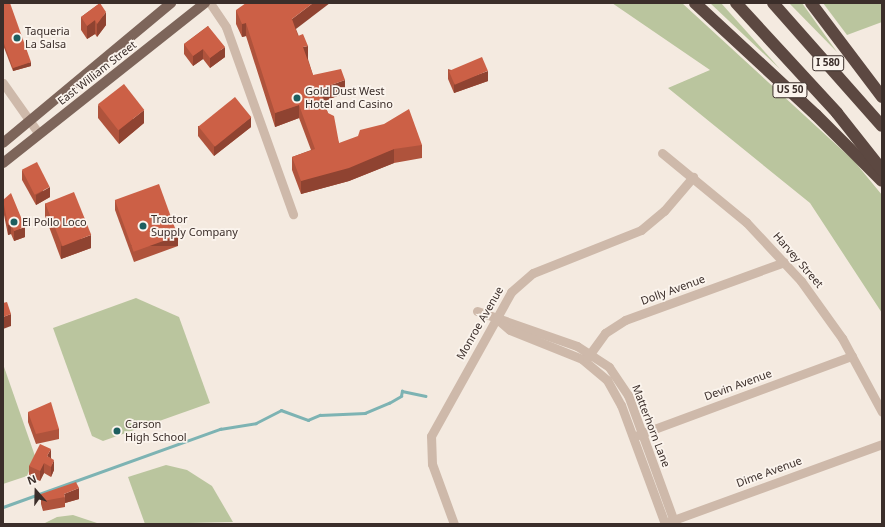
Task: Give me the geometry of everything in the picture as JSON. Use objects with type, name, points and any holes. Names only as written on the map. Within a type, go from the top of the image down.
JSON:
[{"type":"highway","name":"US 50","points":[[695,3],[826,124],[882,181]]},
{"type":"highway","name":"I 580","points":[[736,3],[837,113],[882,170]]},
{"type":"highway","name":"I 580","points":[[773,3],[882,126]]},
{"type":"highway","points":[[811,3],[882,97]]},
{"type":"main road","name":"East William Street","points":[[3,143],[171,3]]},
{"type":"main road","name":"East William Street","points":[[3,163],[205,3]]},
{"type":"street","points":[[210,3],[226,27],[293,214]]},
{"type":"street","points":[[3,83],[29,122],[39,134]]},
{"type":"street","name":"Harvey Street","points":[[662,153],[746,222],[784,262],[825,312],[852,356],[882,412]]},
{"type":"street","name":"Monroe Avenue","points":[[454,524],[432,464],[431,436],[511,292],[527,276],[641,230],[664,211],[693,178]]},
{"type":"street","name":"Dolly Avenue","points":[[588,357],[606,333],[625,320],[784,262]]},
{"type":"street","name":"Matterhorn Lane","points":[[477,311],[496,318],[510,330],[588,357],[609,367],[623,386],[674,522]]},
{"type":"street","name":"Devin Avenue","points":[[633,437],[852,356]]},
{"type":"street","name":"Matterhorn Lane","points":[[588,357],[611,386],[633,437],[665,524]]},
{"type":"street","name":"Dime Avenue","points":[[665,524],[674,522],[882,444]]},
{"type":"green space","points":[[612,3],[682,3],[854,161],[882,195],[882,313],[810,203],[668,88],[710,70]]},
{"type":"green space","points":[[710,3],[721,3],[780,69]]},
{"type":"green space","points":[[789,3],[802,3],[837,52]]},
{"type":"green space","points":[[823,3],[882,3],[882,22],[847,35]]},
{"type":"green space","points":[[136,298],[179,317],[210,403],[103,441],[92,436],[53,328]]},
{"type":"green space","points":[[3,364],[35,456],[27,476],[3,484]]},
{"type":"green space","points":[[166,465],[187,470],[212,486],[233,522],[145,524],[128,477]]},
{"type":"green space","points":[[73,515],[100,524],[43,524],[57,517]]},
{"type":"building","points":[[3,3],[10,3],[31,62],[13,68],[3,41]]},
{"type":"building","points":[[100,3],[106,12],[97,24],[95,20],[87,26],[81,17]]},
{"type":"building","name":"Gold Dust West Hotel and Casino","points":[[246,3],[313,3],[292,19],[298,36],[303,34],[308,46],[303,47],[313,75],[341,69],[345,80],[325,87],[327,94],[322,96],[328,113],[334,116],[339,143],[358,136],[360,130],[384,124],[409,109],[422,145],[394,149],[349,168],[301,181],[292,157],[315,149],[299,105],[275,113],[246,23],[242,24],[236,10]]},
{"type":"building","points":[[208,26],[225,47],[210,58],[203,49],[193,56],[184,44]]},
{"type":"building","points":[[482,57],[488,71],[455,85],[449,71]]},
{"type":"building","points":[[124,84],[144,110],[118,130],[98,104]]},
{"type":"building","points":[[235,97],[251,117],[215,147],[198,127]]},
{"type":"building","points":[[37,162],[50,187],[35,195],[22,170]]},
{"type":"building","points":[[159,184],[178,236],[134,252],[115,200]]},
{"type":"building","points":[[74,192],[91,235],[62,246],[45,204]]},
{"type":"building","points":[[11,193],[25,227],[14,231],[11,224],[8,225],[3,200]]},
{"type":"building","points":[[7,302],[11,314],[3,317],[3,303]]},
{"type":"building","points":[[51,402],[59,429],[36,434],[28,412]]},
{"type":"building","points":[[40,444],[51,449],[47,456],[54,460],[51,467],[44,463],[40,471],[29,466]]},
{"type":"building","points":[[76,482],[79,488],[64,494],[65,497],[43,501],[41,494]]},
{"type":"waterway","points":[[3,507],[220,429],[256,423],[281,410],[308,420],[320,415],[365,413],[389,403],[401,396],[402,391],[425,396]]},
{"type":"place","name":"Taqueria La Salsa","points":[[17,38]]},
{"type":"place","name":"Gold Dust West Hotel and Casino","points":[[297,98]]},
{"type":"place","name":"El Pollo Loco","points":[[14,222]]},
{"type":"place","name":"Tractor Supply Company","points":[[143,226]]},
{"type":"place","name":"Carson High School","points":[[117,431]]}]
